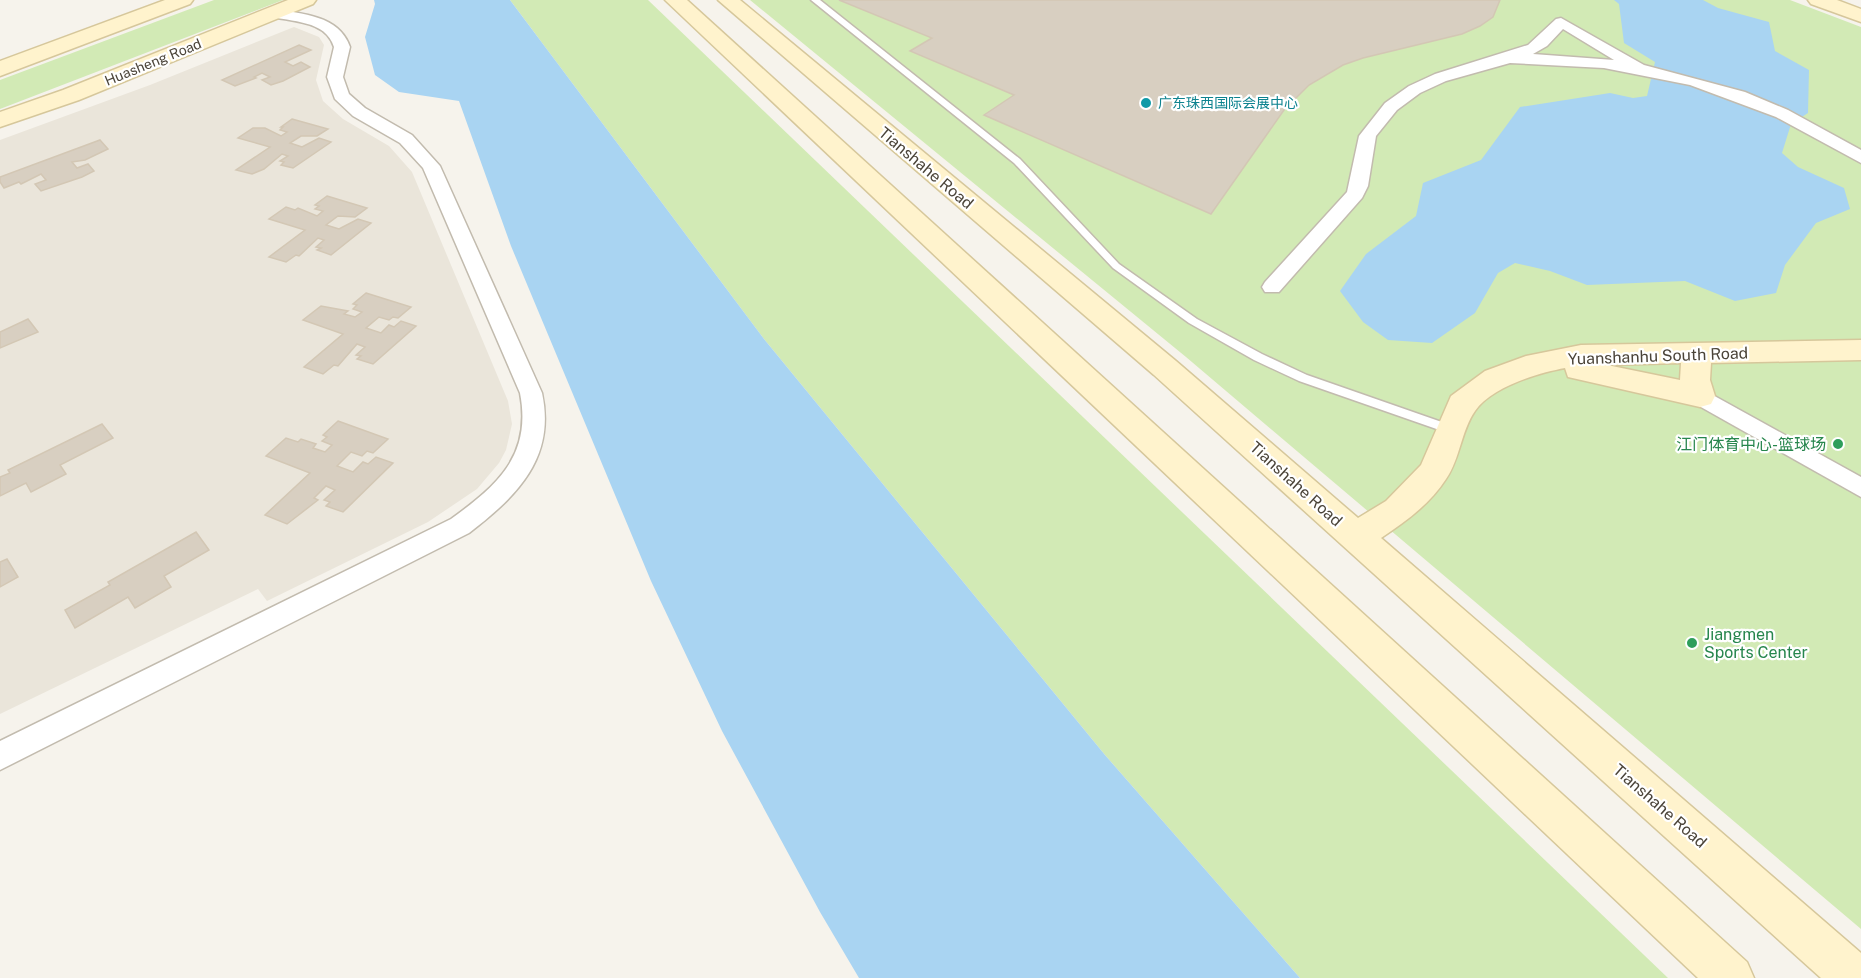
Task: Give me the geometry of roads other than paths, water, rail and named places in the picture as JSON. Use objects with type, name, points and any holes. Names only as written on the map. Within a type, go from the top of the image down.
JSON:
[{"type":"main road","points":[[0,69],[183,0]]},
{"type":"main road","name":"Huasheng Road","points":[[0,120],[71,95],[306,0]]},
{"type":"main road","points":[[675,0],[1731,978]]},
{"type":"main road","name":"Tianshahe Road","points":[[728,0],[1165,368],[1855,978]]},
{"type":"main road","points":[[1818,0],[1861,16]]},
{"type":"main road","points":[[1846,0],[1861,5]]},
{"type":"main road","name":"Yuanshanhu South Road","points":[[1356,537],[1398,510],[1434,472],[1462,404],[1496,378],[1536,363],[1581,355],[1861,350]]},
{"type":"main road","points":[[1697,354],[1695,380],[1700,396]]},
{"type":"main road","points":[[1536,363],[1646,382],[1700,396]]},
{"type":"street","points":[[0,756],[460,526],[503,490],[530,451],[537,420],[531,393],[431,166],[406,139],[359,112],[341,96],[335,77],[342,47],[336,32],[316,23],[273,13]]},
{"type":"street","points":[[1272,286],[1356,194],[1361,184],[1364,145],[1381,116],[1402,98],[1427,83],[1504,60],[1542,43],[1561,22],[1643,71]]},
{"type":"street","points":[[1504,60],[1562,60],[1643,71],[1740,98],[1830,139],[1861,158]]},
{"type":"street","points":[[1700,396],[1861,488]]},
{"type":"lane","points":[[815,0],[1017,162],[1116,266],[1193,321],[1258,357],[1303,378],[1452,430]]},
{"type":"water","points":[[374,0],[510,0],[764,339],[1105,755],[1300,978],[859,978],[820,912],[722,731],[651,581],[511,246],[459,101],[399,92],[375,75],[365,37],[375,4]]},
{"type":"water","points":[[1614,0],[1703,0],[1718,8],[1769,22],[1775,51],[1809,70],[1808,113],[1791,124],[1782,153],[1798,167],[1844,188],[1850,209],[1816,223],[1785,265],[1776,293],[1735,301],[1685,281],[1587,285],[1550,271],[1515,263],[1498,273],[1475,313],[1432,343],[1388,340],[1363,322],[1340,291],[1366,254],[1416,216],[1423,183],[1481,160],[1520,107],[1610,93],[1633,98],[1647,96],[1655,62],[1624,43],[1619,4]]},
{"type":"place","name":"广东珠西国际会展中心","points":[[1146,103]]},
{"type":"place","name":"江门体育中心-篮球场","points":[[1838,444]]},
{"type":"place","name":"Jiangmen Sports Center","points":[[1692,643]]}]
